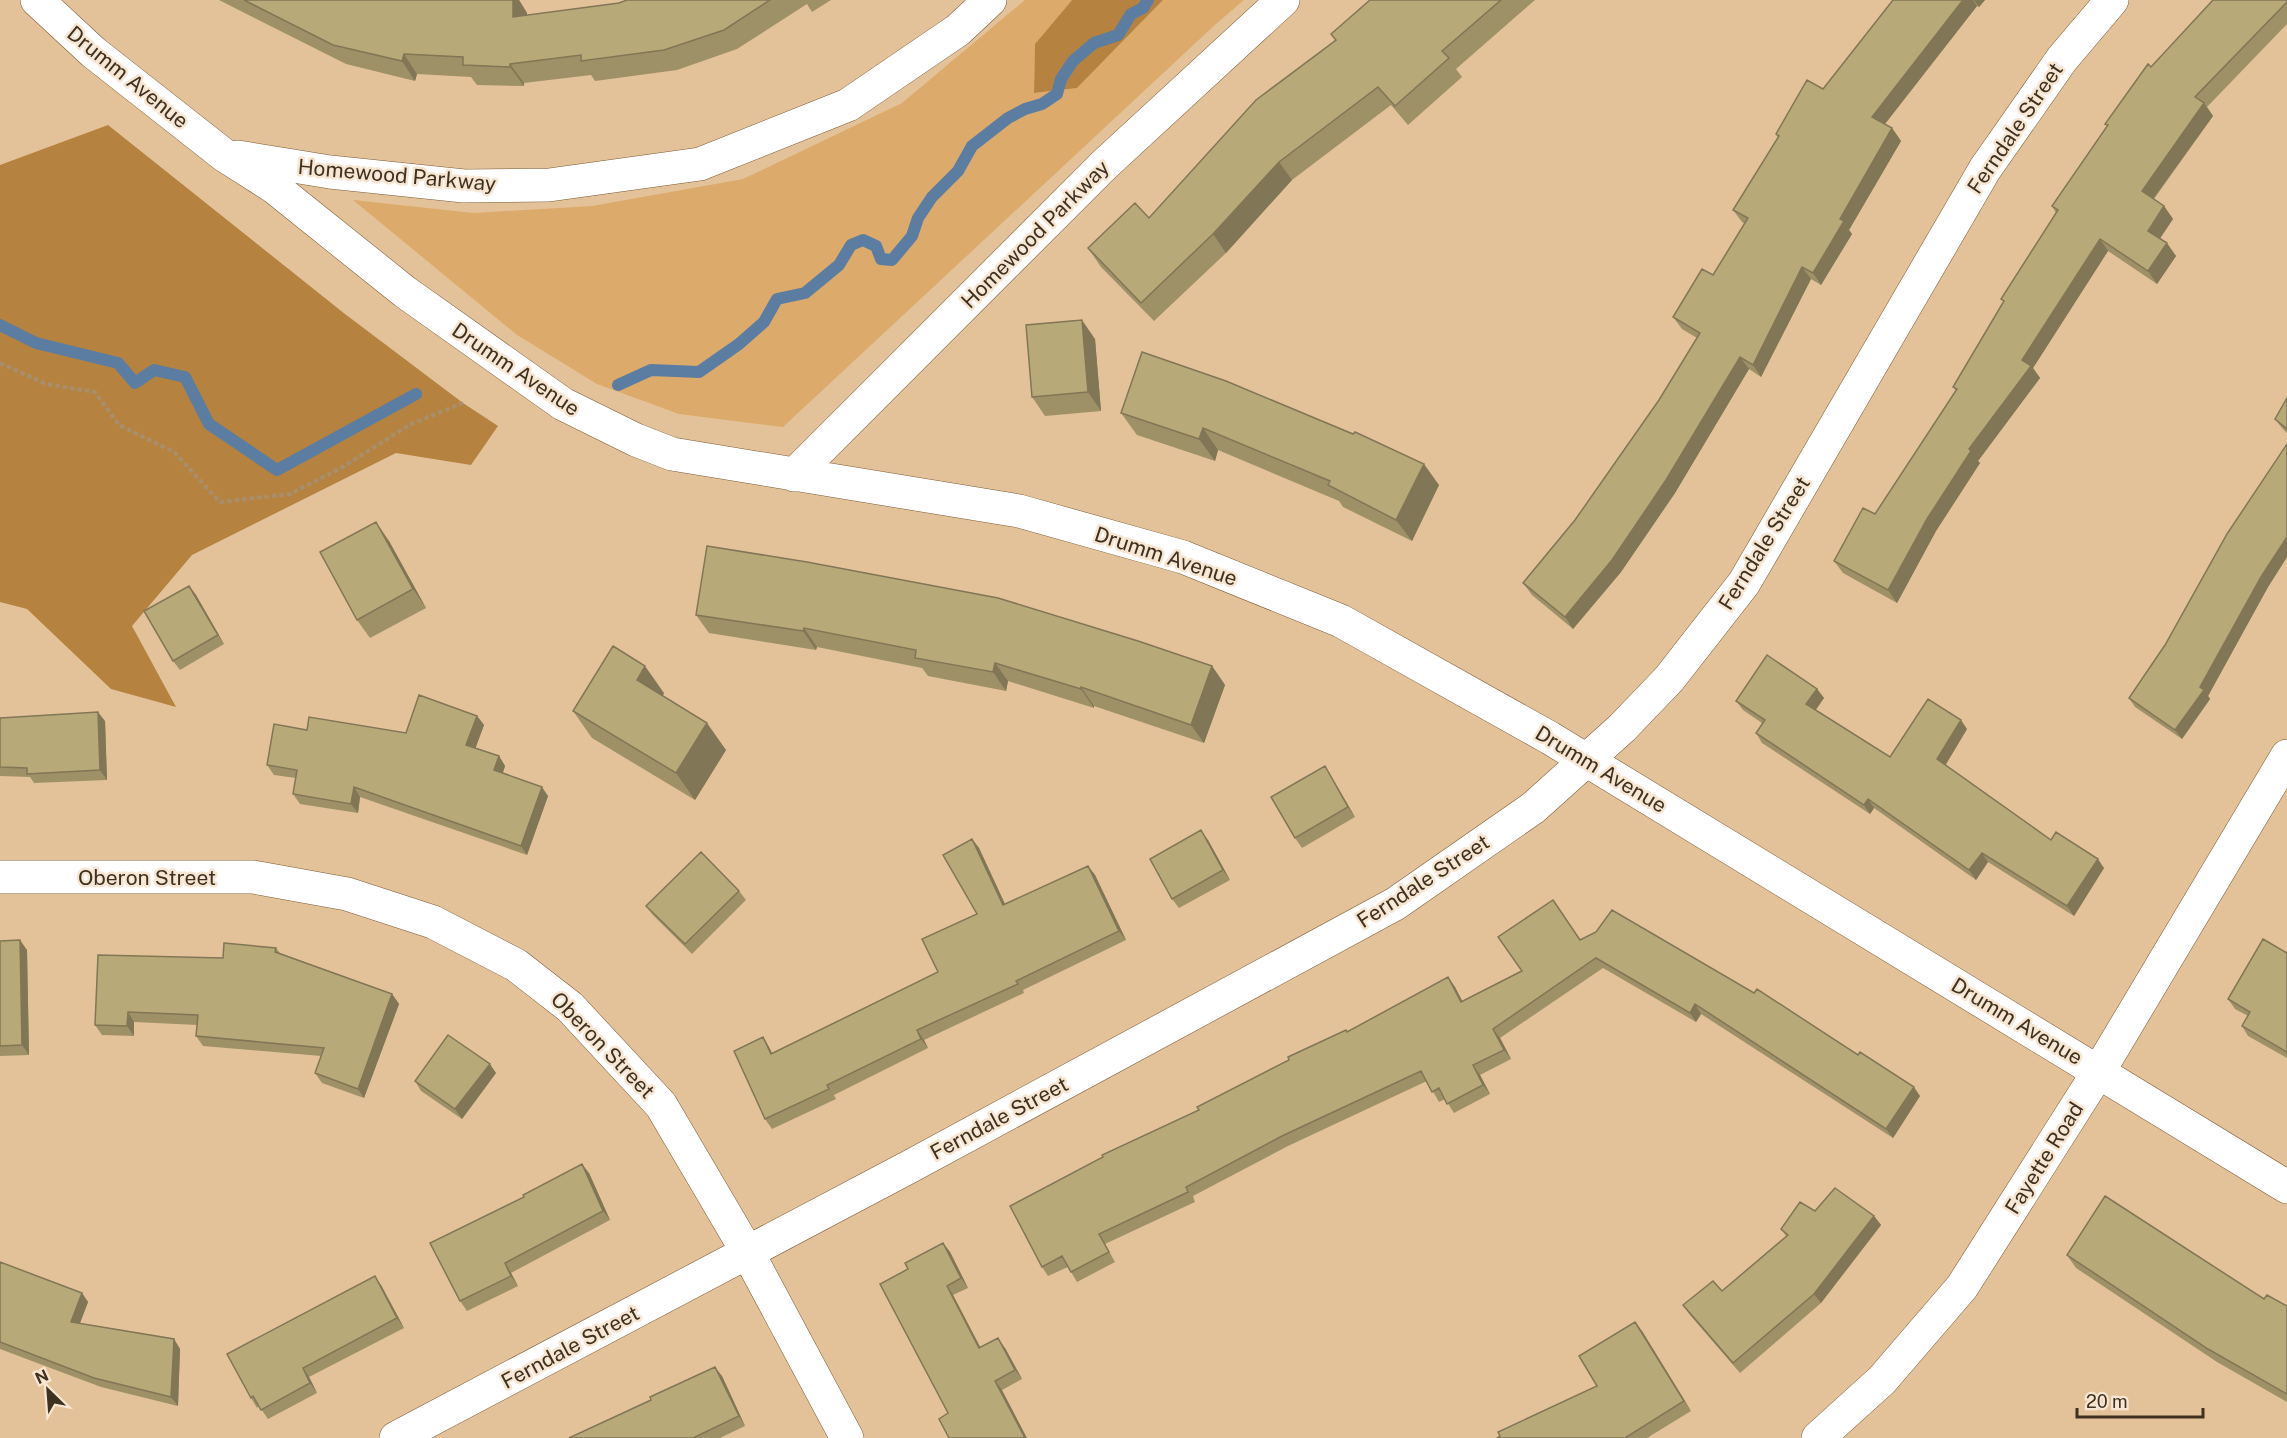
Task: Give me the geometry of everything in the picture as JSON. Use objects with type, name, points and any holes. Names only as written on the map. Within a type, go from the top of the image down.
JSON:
[{"type":"street","name":"Drumm Avenue","points":[[37,0],[93,52],[224,155],[274,187],[405,292],[562,404],[636,440],[672,454],[1019,511],[1183,557],[1341,621],[1551,738],[2287,1187]]},
{"type":"street","name":"Homewood Parkway","points":[[224,155],[330,172],[464,186],[549,185],[700,164],[848,105],[958,30],[990,0]]},
{"type":"street","name":"Homewood Parkway","points":[[794,475],[1104,165],[1283,0]]},
{"type":"street","name":"Ferndale Street","points":[[396,1438],[748,1252],[1395,904],[1533,808],[1587,760],[1669,679],[1744,583],[1984,169],[2062,59],[2112,0]]},
{"type":"street","name":"Fayette Road","points":[[1818,1438],[1882,1380],[1962,1287],[2099,1071],[2287,756]]},
{"type":"street","name":"Oberon Street","points":[[0,877],[253,877],[348,894],[434,921],[516,964],[570,1007],[661,1105],[748,1252],[847,1438]]},
{"type":"path","points":[[0,363],[46,384],[95,392],[119,425],[174,453],[220,502],[291,494],[341,468],[411,424],[463,403]]},
{"type":"shaded area","points":[[1025,0],[1072,0],[1035,44],[1034,93],[1077,88],[1163,0],[1244,0],[783,427],[679,414],[597,384],[517,335],[353,200],[474,213],[592,206],[743,179],[902,103]]},
{"type":"shaded area","points":[[1072,0],[1163,0],[1077,88],[1034,93],[1035,44]]},
{"type":"shaded area","points":[[108,125],[345,314],[463,403],[498,426],[471,465],[396,453],[192,555],[132,626],[176,707],[111,689],[27,609],[0,602],[0,165]]},
{"type":"building","points":[[244,0],[513,0],[513,17],[627,0],[770,0],[724,30],[664,50],[581,61],[581,55],[510,64],[510,67],[463,65],[463,57],[404,54],[402,61],[333,45]]},
{"type":"building","points":[[1370,0],[1501,0],[1442,51],[1449,58],[1395,106],[1378,87],[1279,162],[1213,234],[1141,303],[1088,248],[1135,203],[1149,218],[1256,100],[1336,40],[1331,34]]},
{"type":"building","points":[[1893,0],[1963,0],[1872,117],[1892,128],[1840,219],[1844,221],[1813,273],[1802,267],[1753,365],[1740,357],[1666,480],[1612,560],[1565,617],[1523,583],[1575,520],[1659,400],[1700,333],[1673,317],[1702,269],[1713,275],[1748,218],[1733,210],[1779,136],[1776,134],[1807,80],[1823,89]]},
{"type":"building","points":[[2213,0],[2287,0],[2287,2],[2195,97],[2204,103],[2142,191],[2164,206],[2148,231],[2167,243],[2148,271],[2100,239],[2022,360],[2031,366],[1969,449],[1971,451],[1927,519],[1888,590],[1834,561],[1863,508],[1875,514],[1957,389],[1953,387],[2004,301],[2001,299],[2058,210],[2052,206],[2108,125],[2105,124],[2148,64],[2151,67]]},
{"type":"building","points":[[1082,320],[1088,392],[1032,397],[1026,325]]},
{"type":"building","points":[[1142,352],[1226,381],[1353,434],[1355,432],[1424,464],[1396,520],[1328,485],[1330,481],[1203,428],[1199,439],[1121,413]]},
{"type":"building","points":[[2287,398],[2287,429],[2275,419]]},
{"type":"building","points":[[2287,444],[2287,537],[2261,577],[2200,687],[2204,690],[2175,730],[2129,698],[2165,645],[2227,534]]},
{"type":"building","points":[[376,522],[413,589],[357,620],[320,552]]},
{"type":"building","points":[[707,546],[807,562],[998,598],[1212,666],[1191,725],[1081,687],[1081,689],[995,663],[993,672],[915,658],[916,650],[804,628],[803,631],[696,615]]},
{"type":"building","points":[[189,586],[218,635],[173,661],[144,611]]},
{"type":"building","points":[[613,646],[645,666],[637,680],[707,723],[676,773],[573,711]]},
{"type":"building","points":[[1767,655],[1817,689],[1806,704],[1890,757],[1928,699],[1961,720],[1937,759],[2051,840],[2056,832],[2098,859],[2067,906],[1982,853],[1969,870],[1868,799],[1864,805],[1756,733],[1765,720],[1736,701]]},
{"type":"building","points":[[419,695],[477,716],[466,745],[499,756],[494,770],[542,787],[521,846],[354,787],[351,804],[293,794],[297,770],[267,765],[274,724],[307,730],[309,717],[406,733]]},
{"type":"building","points":[[98,712],[100,770],[27,774],[27,768],[0,767],[0,718]]},
{"type":"building","points":[[1325,766],[1348,807],[1295,838],[1271,797]]},
{"type":"building","points":[[1201,830],[1223,870],[1172,899],[1150,859]]},
{"type":"building","points":[[972,839],[1003,905],[1088,866],[1119,931],[1016,981],[1018,984],[917,1030],[921,1039],[827,1085],[829,1089],[765,1119],[734,1051],[763,1037],[771,1054],[938,972],[922,939],[977,914],[943,855]]},
{"type":"building","points":[[701,852],[739,891],[685,944],[646,906]]},
{"type":"building","points":[[1553,900],[1580,940],[1596,932],[1612,910],[1754,993],[1757,989],[1858,1055],[1860,1052],[1914,1087],[1886,1129],[1695,1004],[1690,1013],[1596,958],[1493,1029],[1504,1050],[1473,1065],[1483,1085],[1447,1104],[1439,1088],[1432,1092],[1421,1071],[1282,1136],[1186,1187],[1188,1192],[1099,1234],[1109,1252],[1071,1272],[1062,1256],[1042,1267],[1010,1206],[1103,1157],[1102,1155],[1199,1110],[1197,1107],[1289,1060],[1288,1057],[1346,1030],[1347,1032],[1448,977],[1461,1002],[1522,971],[1498,937]]},
{"type":"building","points":[[2263,939],[2287,953],[2287,1052],[2242,1026],[2250,1012],[2228,999]]},
{"type":"building","points":[[20,940],[22,1045],[0,1046],[0,941]]},
{"type":"building","points":[[224,943],[276,948],[275,952],[392,994],[358,1089],[315,1073],[324,1048],[196,1036],[198,1015],[128,1012],[127,1026],[95,1025],[98,955],[223,958]]},
{"type":"building","points":[[448,1035],[490,1064],[455,1109],[415,1081]]},
{"type":"building","points":[[582,1164],[603,1211],[505,1263],[511,1276],[460,1301],[430,1243],[524,1197],[523,1195]]},
{"type":"building","points":[[1835,1188],[1874,1216],[1814,1294],[1733,1363],[1683,1305],[1713,1281],[1722,1291],[1788,1235],[1781,1229],[1800,1202],[1815,1211]]},
{"type":"building","points":[[2105,1196],[2264,1299],[2267,1295],[2287,1306],[2287,1394],[2208,1349],[2067,1255]]},
{"type":"building","points":[[943,1243],[961,1278],[947,1286],[979,1348],[998,1338],[1015,1370],[995,1381],[1025,1438],[949,1438],[939,1419],[948,1413],[880,1284],[908,1269],[905,1263]]},
{"type":"building","points":[[0,1262],[82,1293],[71,1322],[174,1339],[171,1397],[94,1378],[0,1342]]},
{"type":"building","points":[[375,1276],[397,1318],[303,1368],[310,1383],[261,1410],[253,1396],[251,1398],[227,1354]]},
{"type":"building","points":[[1635,1322],[1684,1401],[1625,1438],[1497,1438],[1500,1436],[1498,1432],[1597,1386],[1579,1356]]},
{"type":"building","points":[[715,1367],[739,1416],[693,1438],[569,1438],[651,1400],[650,1397]]},
{"type":"waterway","points":[[618,385],[651,370],[699,372],[739,344],[764,322],[777,299],[805,293],[839,265],[851,245],[863,240],[876,246],[881,259],[892,260],[912,236],[918,218],[932,197],[958,171],[972,146],[1008,118],[1025,109],[1042,104],[1057,94],[1061,79],[1073,61],[1094,43],[1118,35],[1131,14],[1143,8],[1148,0]]},
{"type":"waterway","points":[[0,325],[36,343],[118,363],[135,383],[154,370],[185,377],[209,424],[277,470],[416,394]]}]
